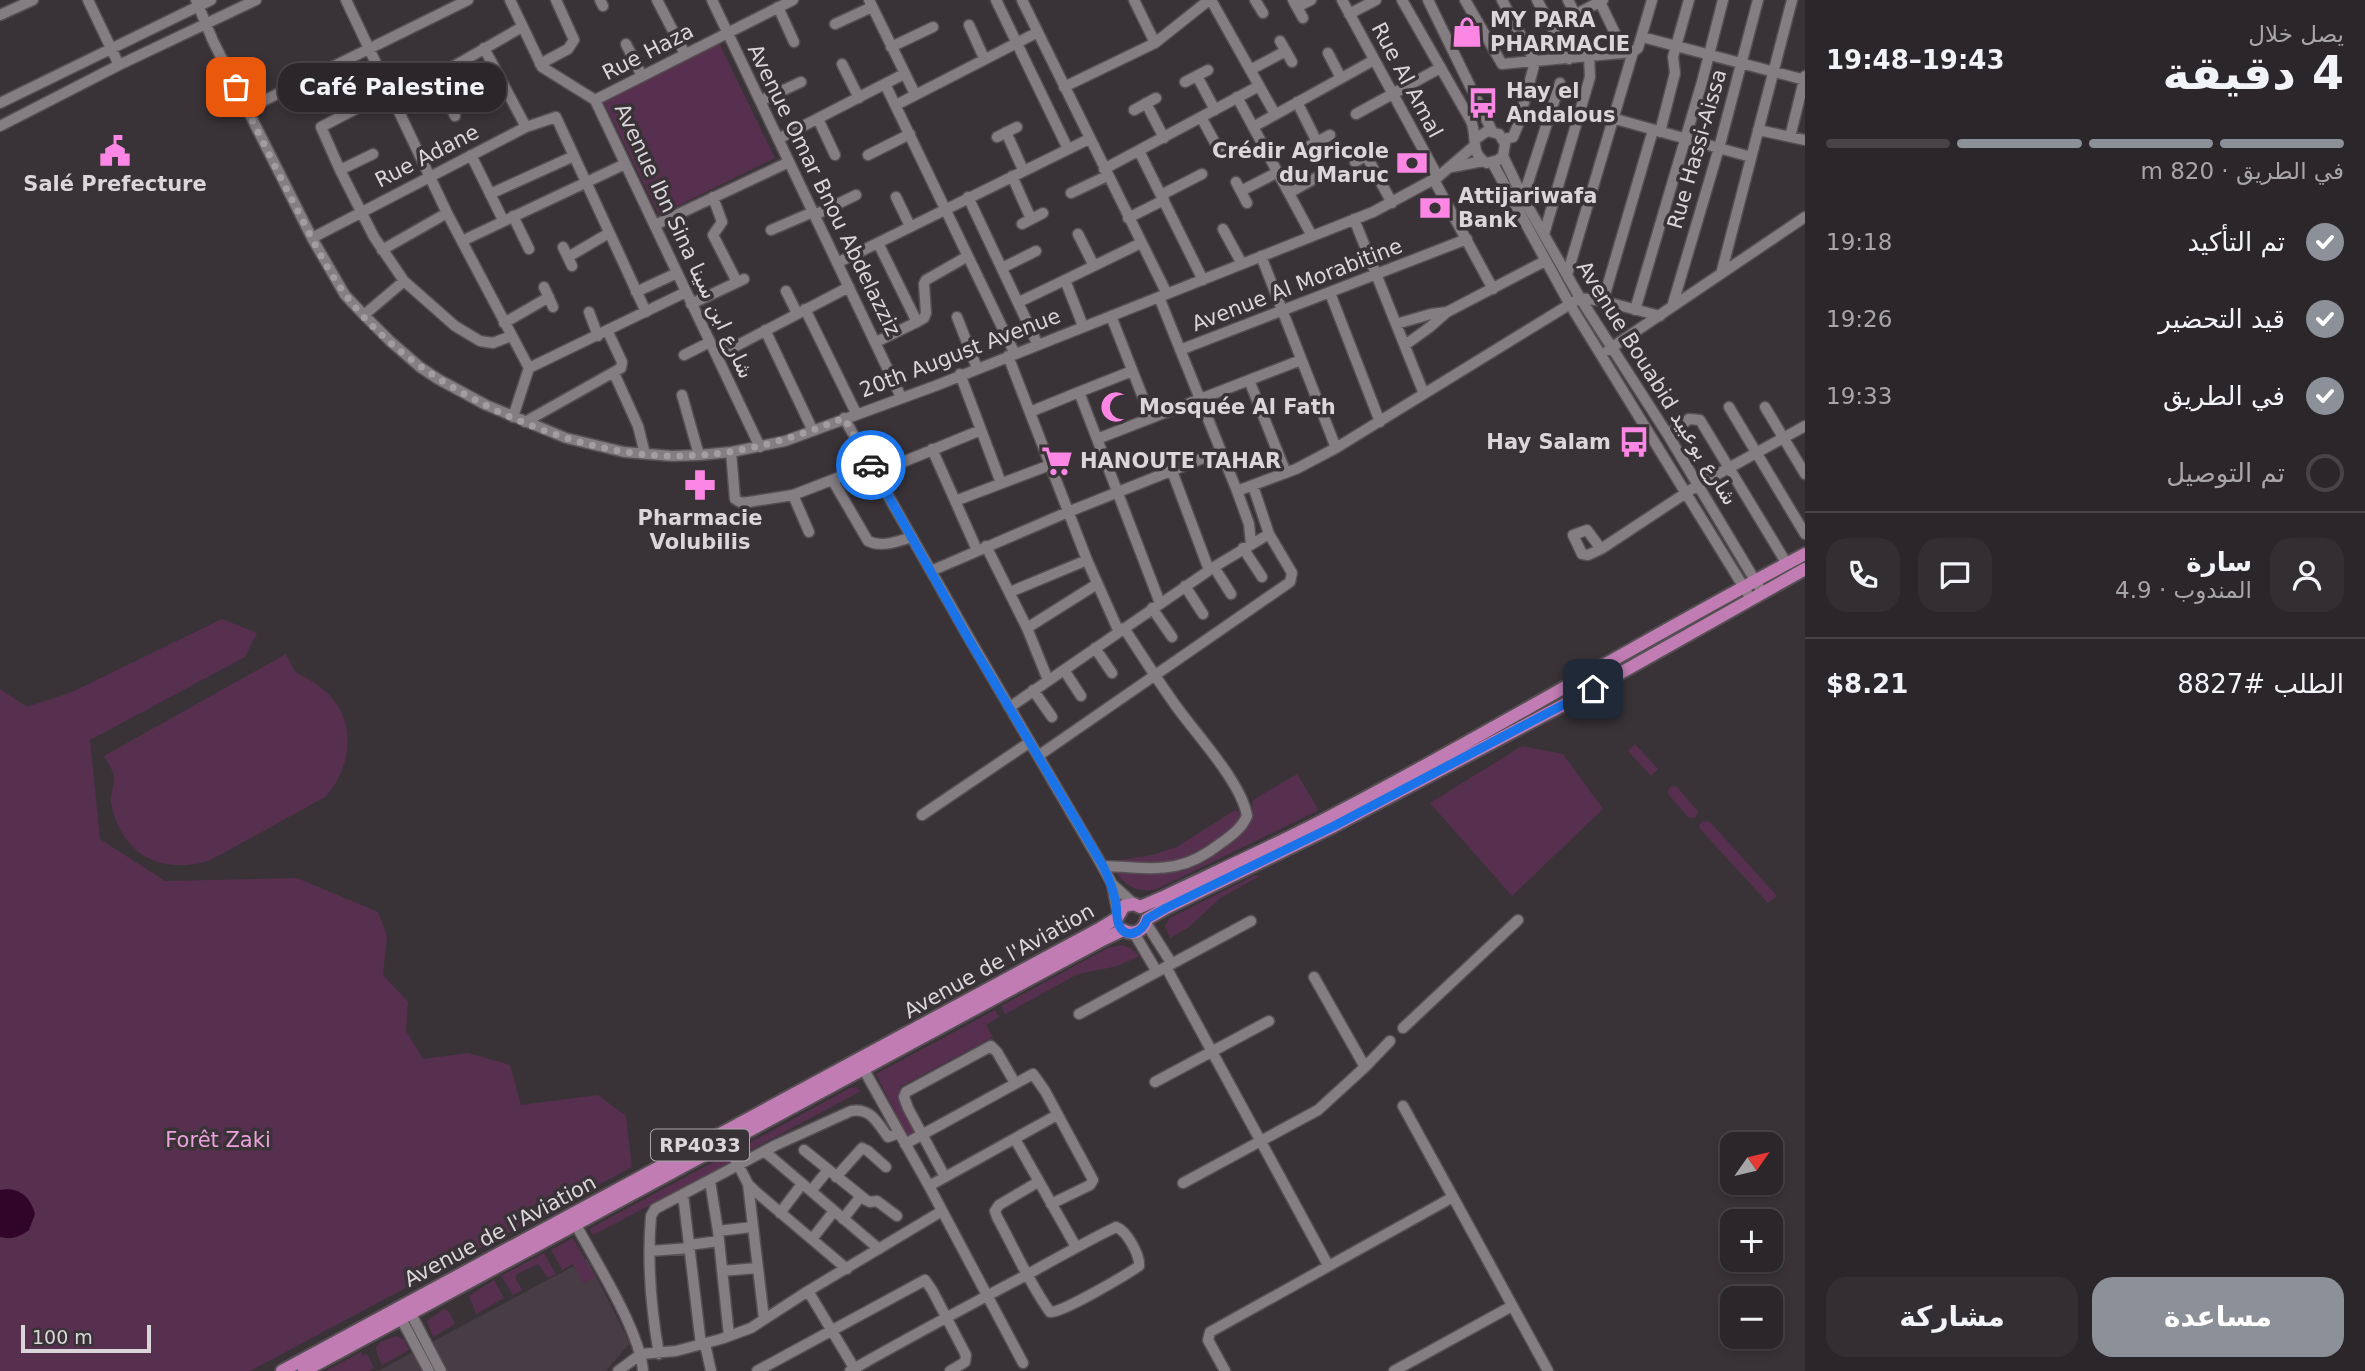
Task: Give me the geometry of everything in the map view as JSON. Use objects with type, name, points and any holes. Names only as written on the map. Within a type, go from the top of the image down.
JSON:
[{"type":"main road","name":"Avenue de l'Aviation","points":[[1142,913],[1349,807],[1583,678],[1688,616],[1805,554]]},
{"type":"main road","name":"Avenue de l'Aviation","points":[[304,1371],[403,1312],[1117,916],[1124,906],[1142,913],[1414,785],[1570,702],[1805,569]]},
{"type":"main road","name":"Avenue de l'Aviation","points":[[282,1371],[576,1225],[863,1069],[1128,932],[1142,929],[1142,913]]},
{"type":"main road","points":[[1117,916],[1128,932]]},
{"type":"street","points":[[0,15],[33,0]]},
{"type":"street","points":[[88,0],[119,65]]},
{"type":"street","points":[[0,103],[112,50],[197,3],[211,0]]},
{"type":"street","points":[[0,126],[119,65],[256,0]]},
{"type":"street","points":[[346,0],[447,213],[529,368]]},
{"type":"street","points":[[247,109],[468,0]]},
{"type":"street","name":"Avenue Ibn Sina شارع ابن سينا","points":[[510,0],[540,64],[595,100],[760,447]]},
{"type":"street","points":[[540,64],[568,49],[574,40],[556,0]]},
{"type":"street","points":[[657,0],[685,54]]},
{"type":"street","name":"Avenue Omar Bnou Abdelazziz","points":[[712,0],[901,397]]},
{"type":"street","name":"Rue Haza","points":[[595,100],[793,0]]},
{"type":"street","points":[[996,0],[1068,149]]},
{"type":"street","points":[[1022,0],[1141,243],[1163,295],[1180,350],[1249,524],[1247,546],[1262,577]]},
{"type":"street","points":[[1134,0],[1155,43]]},
{"type":"street","points":[[1064,87],[1155,43],[1210,0],[1275,114]]},
{"type":"street","points":[[1255,0],[1263,13]]},
{"type":"street","points":[[1303,18],[1295,4],[1311,0]]},
{"type":"street","name":"Rue Al Amal","points":[[1342,0],[1493,289]]},
{"type":"street","points":[[1349,14],[1376,0]]},
{"type":"street","points":[[1402,0],[1471,121],[1476,155],[1488,162],[1503,156],[1506,148],[1504,139],[1492,131],[1483,133],[1475,143]]},
{"type":"street","points":[[1428,0],[1492,131]]},
{"type":"street","points":[[1465,0],[1500,63],[1569,59],[1637,50],[1651,0]]},
{"type":"street","points":[[1502,0],[1535,62],[1518,125],[1513,137],[1504,139]]},
{"type":"street","points":[[1537,0],[1569,59]]},
{"type":"street","points":[[1568,0],[1575,15]]},
{"type":"street","points":[[1603,301],[1675,73],[1673,57],[1689,0]]},
{"type":"street","points":[[1635,310],[1724,0]]},
{"type":"street","name":"Rue Hassi-Aissa","points":[[1672,307],[1719,148],[1758,0]]},
{"type":"street","points":[[1721,274],[1792,0]]},
{"type":"street","points":[[1552,27],[1600,1],[1628,52],[1567,275]]},
{"type":"street","name":"20th August Avenue","points":[[197,3],[312,238],[345,295],[364,315],[408,358],[438,379],[485,405],[566,438],[624,452],[699,455],[731,452],[760,447],[813,431],[935,386],[1392,203],[1452,167],[1475,143]]},
{"type":"street","points":[[835,24],[870,4],[915,94]]},
{"type":"street","points":[[778,8],[794,42]]},
{"type":"street","points":[[969,25],[984,58]]},
{"type":"street","name":"Rue Adane","points":[[455,116],[440,76],[445,70],[522,27]]},
{"type":"street","points":[[891,47],[933,27]]},
{"type":"street","points":[[896,105],[1038,32]]},
{"type":"street","points":[[1642,37],[1805,79],[1790,137]]},
{"type":"street","points":[[1280,41],[1292,62]]},
{"type":"street","points":[[626,44],[642,76]]},
{"type":"street","points":[[484,48],[526,127]]},
{"type":"street","points":[[1250,71],[1286,51]]},
{"type":"street","points":[[1328,53],[1341,78]]},
{"type":"street","points":[[1544,234],[1590,77],[1589,57]]},
{"type":"street","points":[[1253,127],[1374,60]]},
{"type":"street","points":[[842,64],[859,98]]},
{"type":"street","points":[[1356,114],[1440,68]]},
{"type":"street","points":[[1185,82],[1208,70]]},
{"type":"street","points":[[778,139],[904,74]]},
{"type":"street","points":[[1197,76],[1214,110]]},
{"type":"street","points":[[760,101],[801,82]]},
{"type":"street","points":[[1523,198],[1560,83]]},
{"type":"street","points":[[885,85],[968,256],[1012,355],[1030,412],[1097,584],[1121,630],[1233,785],[1247,816],[1238,830],[1189,864],[1165,869],[1103,866]]},
{"type":"street","points":[[1071,193],[1139,151],[1259,86]]},
{"type":"street","points":[[388,92],[321,127],[361,212],[382,250],[404,281],[455,326],[480,341],[493,343],[511,336]]},
{"type":"street","points":[[1237,97],[1312,236]]},
{"type":"street","points":[[1134,110],[1156,98]]},
{"type":"street","points":[[1297,102],[1317,142]]},
{"type":"street","points":[[1146,103],[1164,138]]},
{"type":"street","name":"Rue Adane","points":[[312,238],[526,127],[554,117],[561,123],[574,156]]},
{"type":"street","points":[[1201,117],[1221,151]]},
{"type":"street","points":[[1612,118],[1751,157]]},
{"type":"street","points":[[818,119],[835,155]]},
{"type":"street","points":[[1758,130],[1805,140]]},
{"type":"street","points":[[1007,132],[1023,170]]},
{"type":"street","points":[[868,155],[910,134]]},
{"type":"street","points":[[1306,148],[1330,135]]},
{"type":"street","points":[[837,263],[1089,139]]},
{"type":"street","points":[[1355,162],[1378,149]]},
{"type":"street","points":[[1139,151],[1203,280]]},
{"type":"street","points":[[340,170],[373,154]]},
{"type":"street","points":[[471,155],[490,194],[529,249]]},
{"type":"street","points":[[1366,155],[1392,203]]},
{"type":"street","points":[[490,194],[574,156],[646,312]]},
{"type":"street","name":"Avenue Bouabid شارع بوعبيد","points":[[1503,156],[1523,198],[1580,298],[1698,485],[1749,584]]},
{"type":"street","points":[[655,225],[789,162]]},
{"type":"street","name":"20th August Avenue","points":[[1452,167],[1488,162]]},
{"type":"street","name":"Avenue Bouabid شارع بوعبيد","points":[[1488,162],[1599,355],[1757,596]]},
{"type":"street","points":[[462,241],[625,164]]},
{"type":"street","points":[[1247,203],[1239,187],[1278,172]]},
{"type":"street","points":[[1128,218],[1202,174]]},
{"type":"street","points":[[1289,193],[1321,175]]},
{"type":"street","points":[[1012,176],[1027,221],[1044,213]]},
{"type":"street","points":[[771,230],[856,195]]},
{"type":"street","points":[[691,304],[741,280],[713,234],[722,222],[713,197]]},
{"type":"street","points":[[896,197],[911,226]]},
{"type":"street","points":[[968,197],[1038,345]]},
{"type":"street","points":[[382,250],[447,213]]},
{"type":"street","points":[[1599,355],[1805,217]]},
{"type":"street","points":[[1354,219],[1424,394]]},
{"type":"street","points":[[1223,229],[1242,264]]},
{"type":"street","points":[[568,256],[609,233]]},
{"type":"street","points":[[1078,234],[1094,267]]},
{"type":"street","name":"Avenue Al Morabitine","points":[[1180,350],[1377,276],[1466,239]]},
{"type":"street","points":[[878,243],[917,322]]},
{"type":"street","points":[[1018,302],[1141,243]]},
{"type":"street","points":[[1002,268],[1035,251]]},
{"type":"street","points":[[876,342],[924,318],[926,280],[968,256]]},
{"type":"street","points":[[1261,256],[1336,449]]},
{"type":"street","points":[[1405,345],[1447,312],[1545,261]]},
{"type":"street","points":[[636,292],[677,273]]},
{"type":"street","points":[[364,315],[404,281]]},
{"type":"street","points":[[1065,281],[1083,326]]},
{"type":"street","points":[[717,356],[849,287]]},
{"type":"street","points":[[786,291],[801,311],[856,413]]},
{"type":"street","points":[[513,417],[529,368],[686,292]]},
{"type":"street","points":[[1329,293],[1380,422]]},
{"type":"street","points":[[504,323],[549,297]]},
{"type":"street","points":[[1237,491],[1286,473],[1336,449],[1580,298],[1603,301],[1660,316]]},
{"type":"street","points":[[525,422],[621,368],[622,365],[589,312]]},
{"type":"street","points":[[1396,324],[1447,312]]},
{"type":"street","points":[[1111,316],[1151,418]]},
{"type":"street","points":[[957,317],[977,368]]},
{"type":"street","points":[[765,330],[813,431]]},
{"type":"street","points":[[684,355],[710,342]]},
{"type":"street","points":[[1097,439],[1301,360]]},
{"type":"street","points":[[1030,412],[1132,371]]},
{"type":"street","points":[[614,373],[638,426],[645,454]]},
{"type":"street","points":[[960,374],[1002,484]]},
{"type":"street","points":[[1250,380],[1286,473]]},
{"type":"street","points":[[1079,392],[1156,606],[1172,638]]},
{"type":"street","points":[[682,395],[699,455]]},
{"type":"street","points":[[1729,407],[1805,534]]},
{"type":"street","points":[[1765,407],[1805,474]]},
{"type":"street","points":[[844,418],[1103,866],[1112,884],[1117,916]]},
{"type":"street","points":[[1668,435],[1689,419],[1698,419],[1787,564]]},
{"type":"street","points":[[1601,549],[1698,485],[1805,426]]},
{"type":"street","points":[[731,452],[737,502],[793,495],[981,430]]},
{"type":"street","points":[[932,449],[955,502],[1010,592],[1048,680]]},
{"type":"street","points":[[931,571],[1068,512],[1221,451]]},
{"type":"street","points":[[955,502],[1050,465]]},
{"type":"street","points":[[1172,471],[1211,568],[1231,594]]},
{"type":"street","points":[[833,481],[868,541],[877,545],[912,537]]},
{"type":"street","points":[[1038,756],[1290,582],[1292,573],[1269,534],[1253,486]]},
{"type":"street","points":[[793,495],[809,532]]},
{"type":"street","points":[[1010,707],[1211,568],[1269,534]]},
{"type":"street","points":[[1010,592],[1087,560]]},
{"type":"street","points":[[1027,628],[1097,584]]},
{"type":"street","points":[[1185,586],[1203,614]]},
{"type":"street","points":[[1095,648],[1112,673]]},
{"type":"street","points":[[1064,670],[1081,696]]},
{"type":"street","points":[[1033,690],[1052,717]]},
{"type":"street","points":[[922,815],[1030,742]]},
{"type":"street","points":[[1112,884],[1142,913],[1165,968],[1328,1265]]},
{"type":"street","points":[[1403,1028],[1518,920]]},
{"type":"street","points":[[1079,1014],[1251,921]]},
{"type":"street","points":[[1128,932],[1165,968]]},
{"type":"street","points":[[1314,977],[1365,1067]]},
{"type":"street","points":[[1155,1082],[1269,1020]]},
{"type":"street","points":[[1182,1183],[1318,1110],[1390,1041]]},
{"type":"street","points":[[945,1177],[905,1100],[906,1093],[987,1047],[994,1047],[1015,1083]]},
{"type":"street","points":[[863,1069],[1023,1363]]},
{"type":"street","points":[[905,1144],[1034,1074],[1093,1181],[1051,1204]]},
{"type":"street","points":[[1403,1106],[1548,1371]]},
{"type":"street","points":[[659,1354],[650,1251],[653,1212],[659,1206],[764,1151],[856,1110],[868,1113],[888,1137],[899,1133]]},
{"type":"street","points":[[929,1186],[1057,1115]]},
{"type":"street","points":[[1015,1139],[1076,1247]]},
{"type":"street","points":[[727,1143],[748,1184],[847,1269]]},
{"type":"street","points":[[780,1213],[807,1188],[832,1173],[863,1148],[886,1167]]},
{"type":"street","points":[[804,1150],[861,1196],[870,1202],[877,1201],[897,1216]]},
{"type":"street","points":[[764,1151],[879,1249]]},
{"type":"street","points":[[710,1181],[719,1236],[729,1336]]},
{"type":"street","points":[[807,1291],[833,1330],[853,1370],[987,1294],[1028,1274],[1076,1247],[1119,1227],[1140,1264],[1052,1313],[1048,1310],[1028,1274],[995,1209],[1038,1182]]},
{"type":"street","points":[[748,1184],[764,1319]]},
{"type":"street","points":[[683,1194],[703,1344],[711,1371]]},
{"type":"street","points":[[843,1219],[861,1196]]},
{"type":"street","points":[[1225,1371],[1208,1340],[1207,1335],[1210,1332],[1453,1197]]},
{"type":"street","points":[[812,1239],[834,1211]]},
{"type":"street","points":[[618,1371],[641,1354],[659,1354],[703,1344],[751,1328],[807,1291],[942,1211]]},
{"type":"street","points":[[576,1225],[625,1317],[641,1354],[643,1371]]},
{"type":"street","points":[[650,1251],[690,1246],[752,1227]]},
{"type":"street","points":[[722,1271],[757,1268]]},
{"type":"street","points":[[757,1371],[925,1280],[967,1358],[950,1371]]},
{"type":"street","points":[[1394,1371],[1513,1306]]},
{"type":"street","points":[[403,1312],[429,1371]]},
{"type":"street","points":[[403,1312],[441,1371]]},
{"type":"shaded area","points":[[7,1189],[26,1196],[35,1214],[29,1230],[12,1238],[0,1237],[0,1190]]},
{"type":"shaded area","points":[[587,1259],[630,1343],[606,1371],[378,1371]]},
{"type":"green space","points":[[719,43],[775,158],[659,215],[602,99]]},
{"type":"green space","name":"Forêt Zaki","points":[[222,619],[257,633],[245,657],[90,740],[100,839],[165,881],[297,878],[378,912],[387,936],[383,975],[408,1002],[406,1031],[423,1059],[468,1053],[510,1065],[521,1105],[598,1095],[626,1116],[632,1167],[250,1371],[0,1371],[0,689],[27,707],[72,692]]},
{"type":"green space","points":[[286,654],[297,673],[317,684],[332,698],[345,722],[345,762],[334,786],[325,797],[209,861],[174,865],[145,856],[133,847],[116,821],[111,803],[114,776],[104,756]]},
{"type":"green space","points":[[1635,744],[1658,769],[1651,776],[1628,751]]},
{"type":"green space","points":[[1522,746],[1563,754],[1603,809],[1512,896],[1430,803]]},
{"type":"green space","points":[[1297,774],[1319,810],[1157,889],[1134,888],[1117,874],[1117,871],[1163,872],[1239,835],[1251,819],[1253,800]]},
{"type":"green space","points":[[1672,786],[1677,787],[1698,811],[1696,817],[1687,816],[1669,795],[1668,790]]},
{"type":"green space","points":[[1235,810],[1241,814],[1237,823],[1223,838],[1195,857],[1170,865],[1120,862],[1177,847]]},
{"type":"green space","points":[[1703,821],[1710,822],[1777,896],[1768,903],[1700,829],[1699,825]]},
{"type":"green space","points":[[1254,876],[1260,876],[1220,898],[1189,927],[1170,938],[1165,926],[1170,918]]},
{"type":"green space","points":[[1123,945],[1139,956],[1118,966],[1078,974],[1005,1014],[1001,1006],[1108,948]]},
{"type":"green space","points":[[995,1010],[999,1017],[986,1025],[993,1037],[900,1087],[900,1099],[918,1132],[908,1137],[876,1074]]},
{"type":"green space","points":[[856,1087],[861,1091],[738,1157],[735,1151]]},
{"type":"green space","points":[[728,1154],[732,1162],[593,1235],[589,1229]]},
{"type":"green space","points":[[573,1238],[595,1277],[583,1284],[573,1264],[562,1270],[551,1250]]},
{"type":"green space","points":[[544,1253],[556,1274],[548,1278],[538,1264],[517,1274],[515,1278],[522,1290],[513,1295],[501,1276]]},
{"type":"green space","points":[[494,1280],[504,1298],[476,1314],[469,1296]]},
{"type":"green space","points":[[444,1309],[449,1312],[455,1324],[433,1337],[427,1321]]},
{"type":"green space","points":[[396,1336],[403,1339],[409,1350],[382,1365],[376,1347]]},
{"type":"green space","points":[[361,1352],[363,1356],[367,1354],[374,1368],[369,1371],[326,1371]]},
{"type":"way so far","points":[[236,87],[280,177],[345,295],[408,358],[438,379],[485,405],[552,433],[624,452],[671,456],[731,452],[785,441],[844,418],[871,465]]},
{"type":"place","name":"MY PARA PHARMACIE","points":[[1467,32]]},
{"type":"place","name":"Café Palestine","points":[[236,87]]},
{"type":"place","name":"Hay el Andalous","points":[[1483,103]]},
{"type":"place","name":"Salé Prefecture","points":[[115,151]]},
{"type":"place","name":"Crédir Agricole du Maruc","points":[[1412,163]]},
{"type":"place","name":"Attijariwafa Bank","points":[[1435,208]]},
{"type":"place","name":"Mosquée Al Fath","points":[[1116,407]]},
{"type":"place","name":"Hay Salam","points":[[1634,442]]},
{"type":"place","name":"HANOUTE TAHAR","points":[[1057,461]]},
{"type":"place","name":"Pharmacie Volubilis","points":[[700,485]]},
{"type":"route","points":[[871,465],[968,638],[1103,866],[1112,884],[1118,923],[1128,933],[1139,932],[1147,919],[1166,908],[1334,826],[1593,689]]}]
